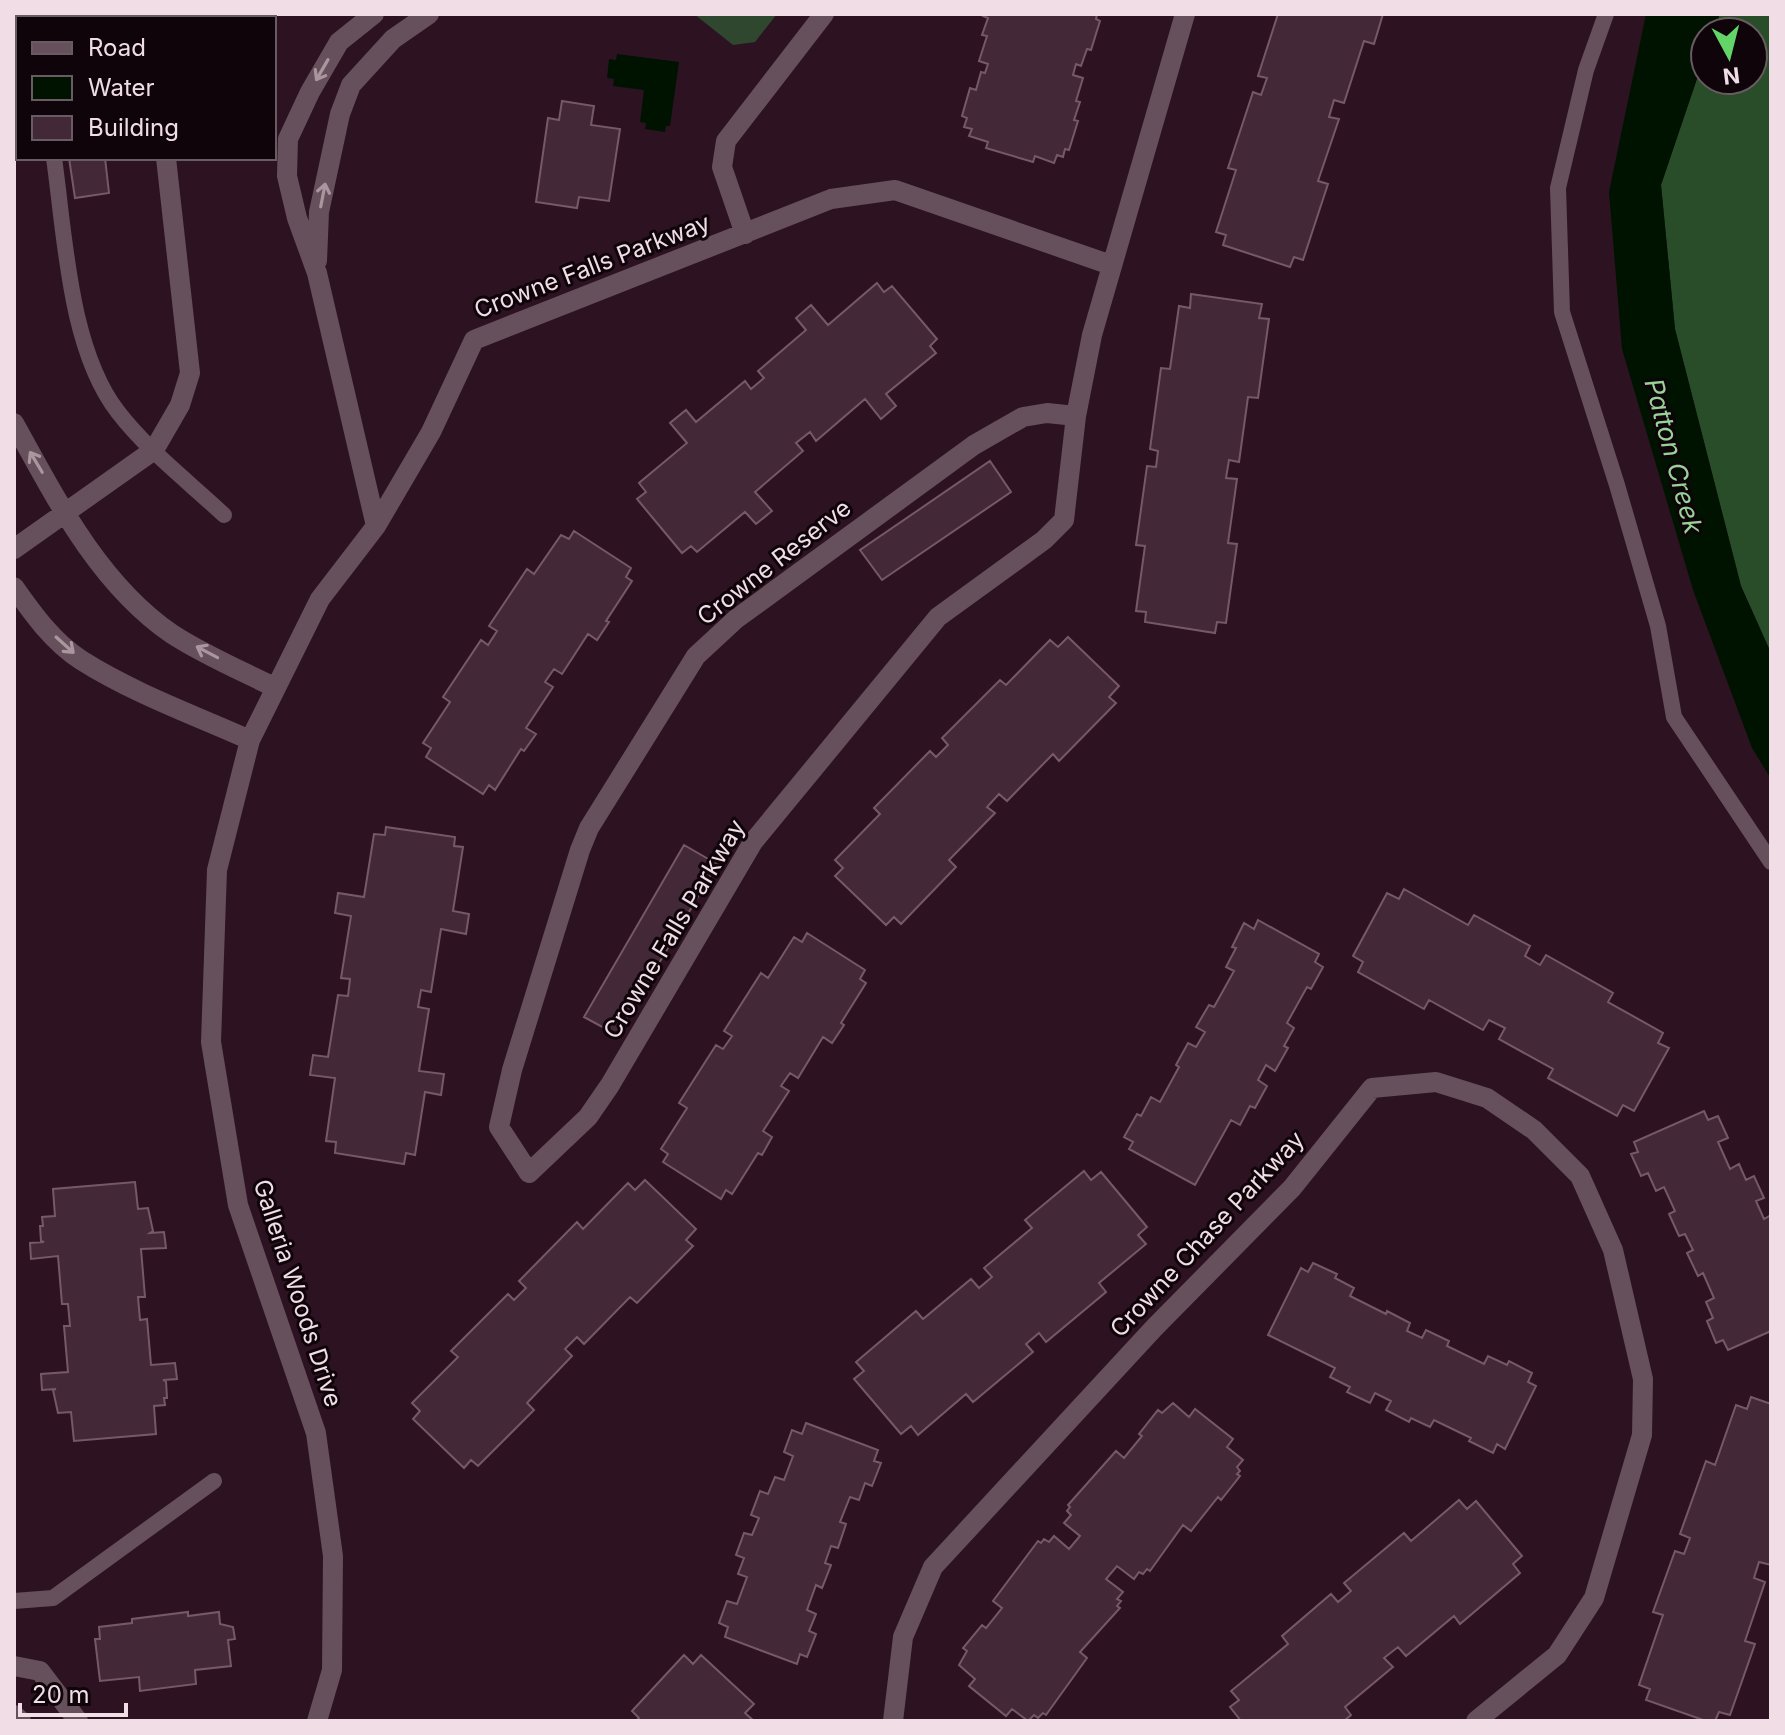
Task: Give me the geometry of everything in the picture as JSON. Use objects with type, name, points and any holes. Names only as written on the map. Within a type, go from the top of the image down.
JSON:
[{"type":"street","points":[[374,14],[339,42],[310,92],[288,139],[287,176],[297,218],[317,273],[376,526]]},
{"type":"street","points":[[317,273],[319,212],[340,114],[351,85],[393,39],[429,14]]},
{"type":"street","points":[[745,234],[722,167],[726,141],[824,14]]},
{"type":"street","points":[[1076,416],[1092,335],[1185,14]]},
{"type":"street","points":[[14,549],[154,450],[180,405],[190,373],[166,160]]},
{"type":"street","name":"Crowne Falls Parkway","points":[[276,688],[320,599],[376,526],[431,432],[474,340],[831,199],[895,190],[1111,265]]},
{"type":"street","name":"Crowne Reserve","points":[[529,1173],[499,1127],[512,1070],[580,850],[589,828],[696,656],[736,619],[974,445],[1023,417],[1047,413],[1076,416]]},
{"type":"street","name":"Crowne Falls Parkway","points":[[529,1173],[588,1117],[610,1085],[753,842],[928,628],[938,617],[1044,540],[1064,520],[1076,416]]},
{"type":"street","points":[[14,423],[110,578],[141,610],[174,635],[276,688]]},
{"type":"street","points":[[14,587],[37,621],[79,658],[122,683],[250,740]]},
{"type":"street","name":"Galleria Woods Drive","points":[[276,688],[250,740],[217,870],[211,1042],[238,1205],[316,1433],[333,1556],[332,1670],[317,1721]]},
{"type":"street","name":"Crowne Chase Parkway","points":[[893,1721],[903,1637],[933,1567],[1154,1328],[1292,1188],[1372,1088],[1436,1082],[1487,1098],[1534,1130],[1580,1176],[1613,1250],[1643,1379],[1642,1435],[1594,1598],[1557,1655],[1476,1721]]},
{"type":"street","points":[[14,1666],[40,1671],[78,1721]]},
{"type":"street","points":[[14,1715],[21,1721]]},
{"type":"lane","points":[[1606,14],[1586,70],[1558,188],[1562,312],[1658,626],[1674,717],[1771,862]]},
{"type":"lane","points":[[54,160],[78,322],[101,385],[118,412],[224,515]]},
{"type":"lane","points":[[14,1601],[53,1598],[214,1481]]},
{"type":"green space","points":[[694,14],[777,14],[755,42],[733,45]]},
{"type":"green space","points":[[1771,14],[1771,653],[1741,586],[1675,329],[1661,185],[1691,96],[1769,96],[1769,16],[1719,16]]},
{"type":"water","name":"Patton Creek","points":[[1646,14],[1720,14],[1689,16],[1691,96],[1661,185],[1675,329],[1741,586],[1771,653],[1771,779],[1752,748],[1693,590],[1622,349],[1609,192]]},
{"type":"water","points":[[617,54],[679,62],[670,126],[666,126],[665,132],[645,129],[646,123],[640,122],[644,90],[613,86],[614,79],[607,78],[609,59],[616,60]]},
{"type":"building","points":[[984,14],[1097,14],[1096,19],[1100,21],[1091,50],[1087,49],[1081,66],[1076,64],[1073,75],[1083,78],[1076,101],[1080,102],[1074,120],[1078,121],[1069,150],[1065,149],[1063,157],[1057,155],[1054,163],[1035,156],[1033,162],[986,148],[988,142],[969,136],[972,129],[964,127],[967,118],[962,116],[970,88],[976,90],[981,72],[985,73],[988,64],[979,61],[987,36],[982,35],[988,18]]},
{"type":"building","points":[[1278,14],[1383,14],[1374,44],[1364,41],[1344,103],[1334,100],[1329,117],[1339,119],[1318,181],[1328,184],[1303,260],[1294,257],[1290,267],[1223,245],[1226,235],[1216,232],[1236,170],[1228,168],[1253,92],[1261,95],[1267,78],[1258,76]]},
{"type":"building","points":[[562,101],[594,106],[591,125],[620,129],[609,201],[579,197],[577,208],[536,202],[548,118],[559,120]]},
{"type":"building","points":[[69,160],[105,160],[109,193],[75,198]]},
{"type":"building","points":[[877,283],[884,292],[892,286],[937,339],[930,346],[936,353],[886,394],[896,406],[881,419],[865,399],[816,441],[810,432],[796,443],[803,451],[755,492],[772,511],[756,524],[745,512],[697,552],[691,546],[682,553],[637,499],[646,492],[639,483],[687,443],[670,423],[686,410],[696,422],[745,381],[751,389],[764,378],[758,371],[806,330],[796,318],[811,305],[828,325]]},
{"type":"building","points":[[1191,294],[1262,304],[1259,318],[1269,319],[1258,398],[1248,397],[1239,462],[1229,460],[1226,478],[1237,479],[1228,543],[1237,544],[1226,623],[1217,622],[1215,633],[1145,622],[1146,612],[1136,611],[1145,546],[1136,545],[1147,466],[1156,467],[1158,451],[1150,449],[1161,368],[1170,369],[1179,306],[1190,308]]},
{"type":"building","points":[[990,461],[1011,492],[882,580],[860,550]]},
{"type":"building","points":[[574,531],[631,568],[626,577],[632,581],[597,640],[588,634],[562,674],[554,669],[545,682],[553,687],[526,728],[536,734],[524,751],[521,749],[495,790],[489,785],[483,794],[426,757],[431,748],[423,743],[450,702],[443,697],[481,640],[488,645],[497,631],[489,626],[527,569],[534,574],[561,535],[569,539]]},
{"type":"building","points":[[1068,637],[1119,686],[1109,697],[1116,703],[1059,761],[1053,754],[1007,801],[999,794],[987,807],[995,813],[949,860],[956,867],[901,924],[894,917],[886,925],[835,876],[843,868],[835,860],[880,814],[874,808],[930,751],[936,757],[948,745],[942,738],[1000,680],[1006,685],[1050,640],[1058,647]]},
{"type":"building","points":[[386,827],[455,837],[454,846],[463,847],[453,911],[469,914],[466,934],[441,929],[431,992],[421,990],[418,1007],[429,1009],[419,1071],[444,1074],[441,1095],[425,1092],[415,1155],[406,1153],[404,1164],[335,1153],[336,1142],[326,1141],[335,1078],[310,1075],[313,1055],[328,1057],[338,995],[348,996],[350,979],[341,978],[351,916],[335,913],[338,893],[364,897],[374,834],[385,835]]},
{"type":"building","points":[[684,845],[717,864],[617,1035],[584,1017]]},
{"type":"building","points":[[1404,889],[1468,925],[1474,915],[1530,946],[1525,956],[1540,965],[1546,955],[1613,993],[1608,1002],[1663,1033],[1658,1043],[1669,1048],[1634,1111],[1623,1105],[1617,1116],[1548,1078],[1553,1069],[1499,1039],[1505,1028],[1489,1020],[1483,1030],[1429,1000],[1424,1009],[1358,972],[1363,962],[1353,956],[1387,893],[1399,899]]},
{"type":"building","points":[[1258,920],[1319,954],[1315,962],[1323,967],[1311,989],[1307,987],[1287,1023],[1294,1028],[1284,1046],[1288,1048],[1275,1071],[1266,1065],[1258,1080],[1267,1086],[1255,1108],[1250,1106],[1240,1125],[1231,1120],[1195,1185],[1129,1149],[1133,1142],[1124,1137],[1151,1097],[1160,1102],[1188,1043],[1196,1047],[1205,1032],[1196,1027],[1209,1005],[1214,1007],[1234,971],[1226,967],[1236,948],[1232,947],[1244,923],[1254,929]]},
{"type":"building","points":[[807,933],[865,970],[860,979],[866,983],[832,1043],[823,1037],[798,1078],[790,1073],[781,1086],[789,1091],[763,1131],[772,1137],[732,1194],[726,1190],[721,1199],[663,1162],[668,1154],[661,1149],[687,1108],[679,1103],[716,1045],[723,1049],[732,1036],[724,1031],[761,973],[768,978],[794,937],[802,942]]},
{"type":"building","points":[[1704,1111],[1708,1120],[1718,1116],[1728,1138],[1718,1142],[1730,1169],[1739,1164],[1746,1180],[1754,1176],[1764,1198],[1756,1201],[1764,1219],[1771,1215],[1771,1331],[1728,1350],[1723,1340],[1716,1343],[1707,1321],[1713,1318],[1706,1302],[1714,1298],[1703,1273],[1698,1276],[1687,1253],[1693,1250],[1685,1234],[1679,1236],[1669,1214],[1675,1211],[1664,1187],[1656,1191],[1648,1173],[1641,1176],[1631,1154],[1638,1152],[1634,1142]]},
{"type":"building","points":[[1084,1171],[1091,1180],[1101,1172],[1147,1227],[1138,1235],[1146,1244],[1099,1283],[1106,1292],[1046,1342],[1039,1333],[1026,1344],[1033,1352],[973,1402],[966,1394],[918,1435],[911,1426],[901,1434],[854,1379],[864,1371],[856,1362],[916,1311],[923,1319],[971,1279],[979,1288],[992,1277],[984,1268],[1032,1228],[1025,1220]]},
{"type":"building","points":[[645,1180],[696,1229],[686,1240],[693,1246],[637,1303],[630,1297],[584,1344],[577,1337],[565,1349],[572,1356],[527,1403],[534,1410],[478,1466],[471,1460],[464,1468],[413,1419],[420,1411],[412,1403],[458,1357],[451,1351],[508,1294],[514,1300],[526,1288],[519,1281],[577,1222],[583,1229],[628,1183],[635,1190]]},
{"type":"building","points":[[135,1182],[138,1209],[148,1208],[153,1231],[150,1233],[164,1232],[166,1248],[141,1249],[145,1297],[138,1297],[140,1320],[147,1319],[151,1365],[175,1363],[177,1379],[163,1380],[166,1381],[167,1398],[164,1398],[165,1405],[154,1406],[156,1434],[74,1441],[71,1412],[58,1413],[53,1390],[56,1389],[42,1390],[41,1374],[68,1372],[64,1326],[70,1326],[68,1304],[62,1304],[58,1256],[31,1259],[30,1243],[44,1242],[41,1241],[40,1226],[43,1226],[42,1217],[55,1216],[53,1189]]},
{"type":"building","points":[[1313,1263],[1337,1274],[1335,1278],[1354,1288],[1350,1296],[1410,1323],[1407,1331],[1422,1338],[1426,1330],[1449,1341],[1447,1346],[1484,1364],[1488,1356],[1507,1365],[1509,1361],[1532,1373],[1528,1382],[1536,1386],[1505,1449],[1497,1444],[1493,1453],[1434,1420],[1430,1427],[1411,1418],[1409,1422],[1386,1410],[1391,1401],[1375,1393],[1370,1403],[1347,1392],[1350,1387],[1330,1377],[1335,1368],[1268,1335],[1301,1268],[1308,1272]]},
{"type":"building","points":[[1751,1397],[1771,1404],[1771,1565],[1759,1562],[1754,1578],[1765,1582],[1745,1641],[1755,1644],[1730,1715],[1719,1712],[1715,1721],[1706,1721],[1646,1700],[1650,1689],[1639,1685],[1663,1615],[1653,1612],[1675,1551],[1684,1554],[1690,1538],[1680,1534],[1706,1461],[1715,1465],[1736,1405],[1747,1409]]},
{"type":"building","points":[[1173,1403],[1189,1417],[1195,1409],[1233,1439],[1227,1447],[1243,1460],[1237,1467],[1240,1476],[1221,1500],[1218,1497],[1191,1531],[1183,1525],[1150,1571],[1139,1572],[1134,1579],[1117,1566],[1106,1579],[1123,1592],[1117,1599],[1121,1601],[1117,1606],[1120,1608],[1080,1652],[1087,1658],[1046,1715],[1043,1713],[1038,1718],[1034,1715],[1028,1721],[1012,1709],[1006,1716],[969,1686],[975,1679],[959,1665],[967,1651],[963,1648],[982,1625],[986,1628],[1002,1608],[993,1601],[1038,1541],[1041,1543],[1044,1539],[1049,1542],[1054,1536],[1069,1549],[1080,1536],[1064,1523],[1071,1515],[1067,1511],[1068,1505],[1116,1451],[1124,1458],[1158,1410],[1162,1413]]},
{"type":"building","points":[[806,1423],[878,1450],[874,1461],[881,1463],[872,1486],[865,1483],[859,1500],[850,1497],[840,1522],[846,1524],[838,1548],[831,1546],[825,1563],[831,1565],[822,1588],[816,1585],[807,1610],[816,1614],[809,1631],[816,1634],[807,1657],[800,1654],[797,1664],[725,1637],[728,1627],[719,1623],[727,1601],[737,1604],[747,1577],[738,1574],[744,1558],[736,1555],[744,1533],[752,1535],[759,1518],[751,1515],[760,1491],[768,1494],[775,1477],[784,1480],[793,1456],[784,1452],[792,1430],[802,1434]]},
{"type":"building","points":[[1459,1500],[1467,1509],[1476,1501],[1522,1556],[1513,1564],[1520,1573],[1460,1624],[1454,1616],[1406,1656],[1398,1647],[1384,1658],[1393,1667],[1345,1707],[1351,1715],[1344,1721],[1241,1721],[1230,1707],[1239,1700],[1231,1691],[1288,1644],[1282,1636],[1331,1594],[1338,1602],[1351,1591],[1344,1583],[1404,1533],[1411,1541]]},
{"type":"building","points":[[188,1612],[188,1616],[219,1612],[220,1624],[233,1627],[235,1639],[228,1640],[231,1666],[195,1670],[196,1684],[140,1691],[139,1677],[100,1681],[95,1639],[100,1639],[99,1627],[132,1623],[132,1619]]},
{"type":"building","points":[[684,1655],[693,1664],[701,1655],[754,1704],[745,1713],[754,1721],[636,1721],[639,1718],[632,1711]]}]
